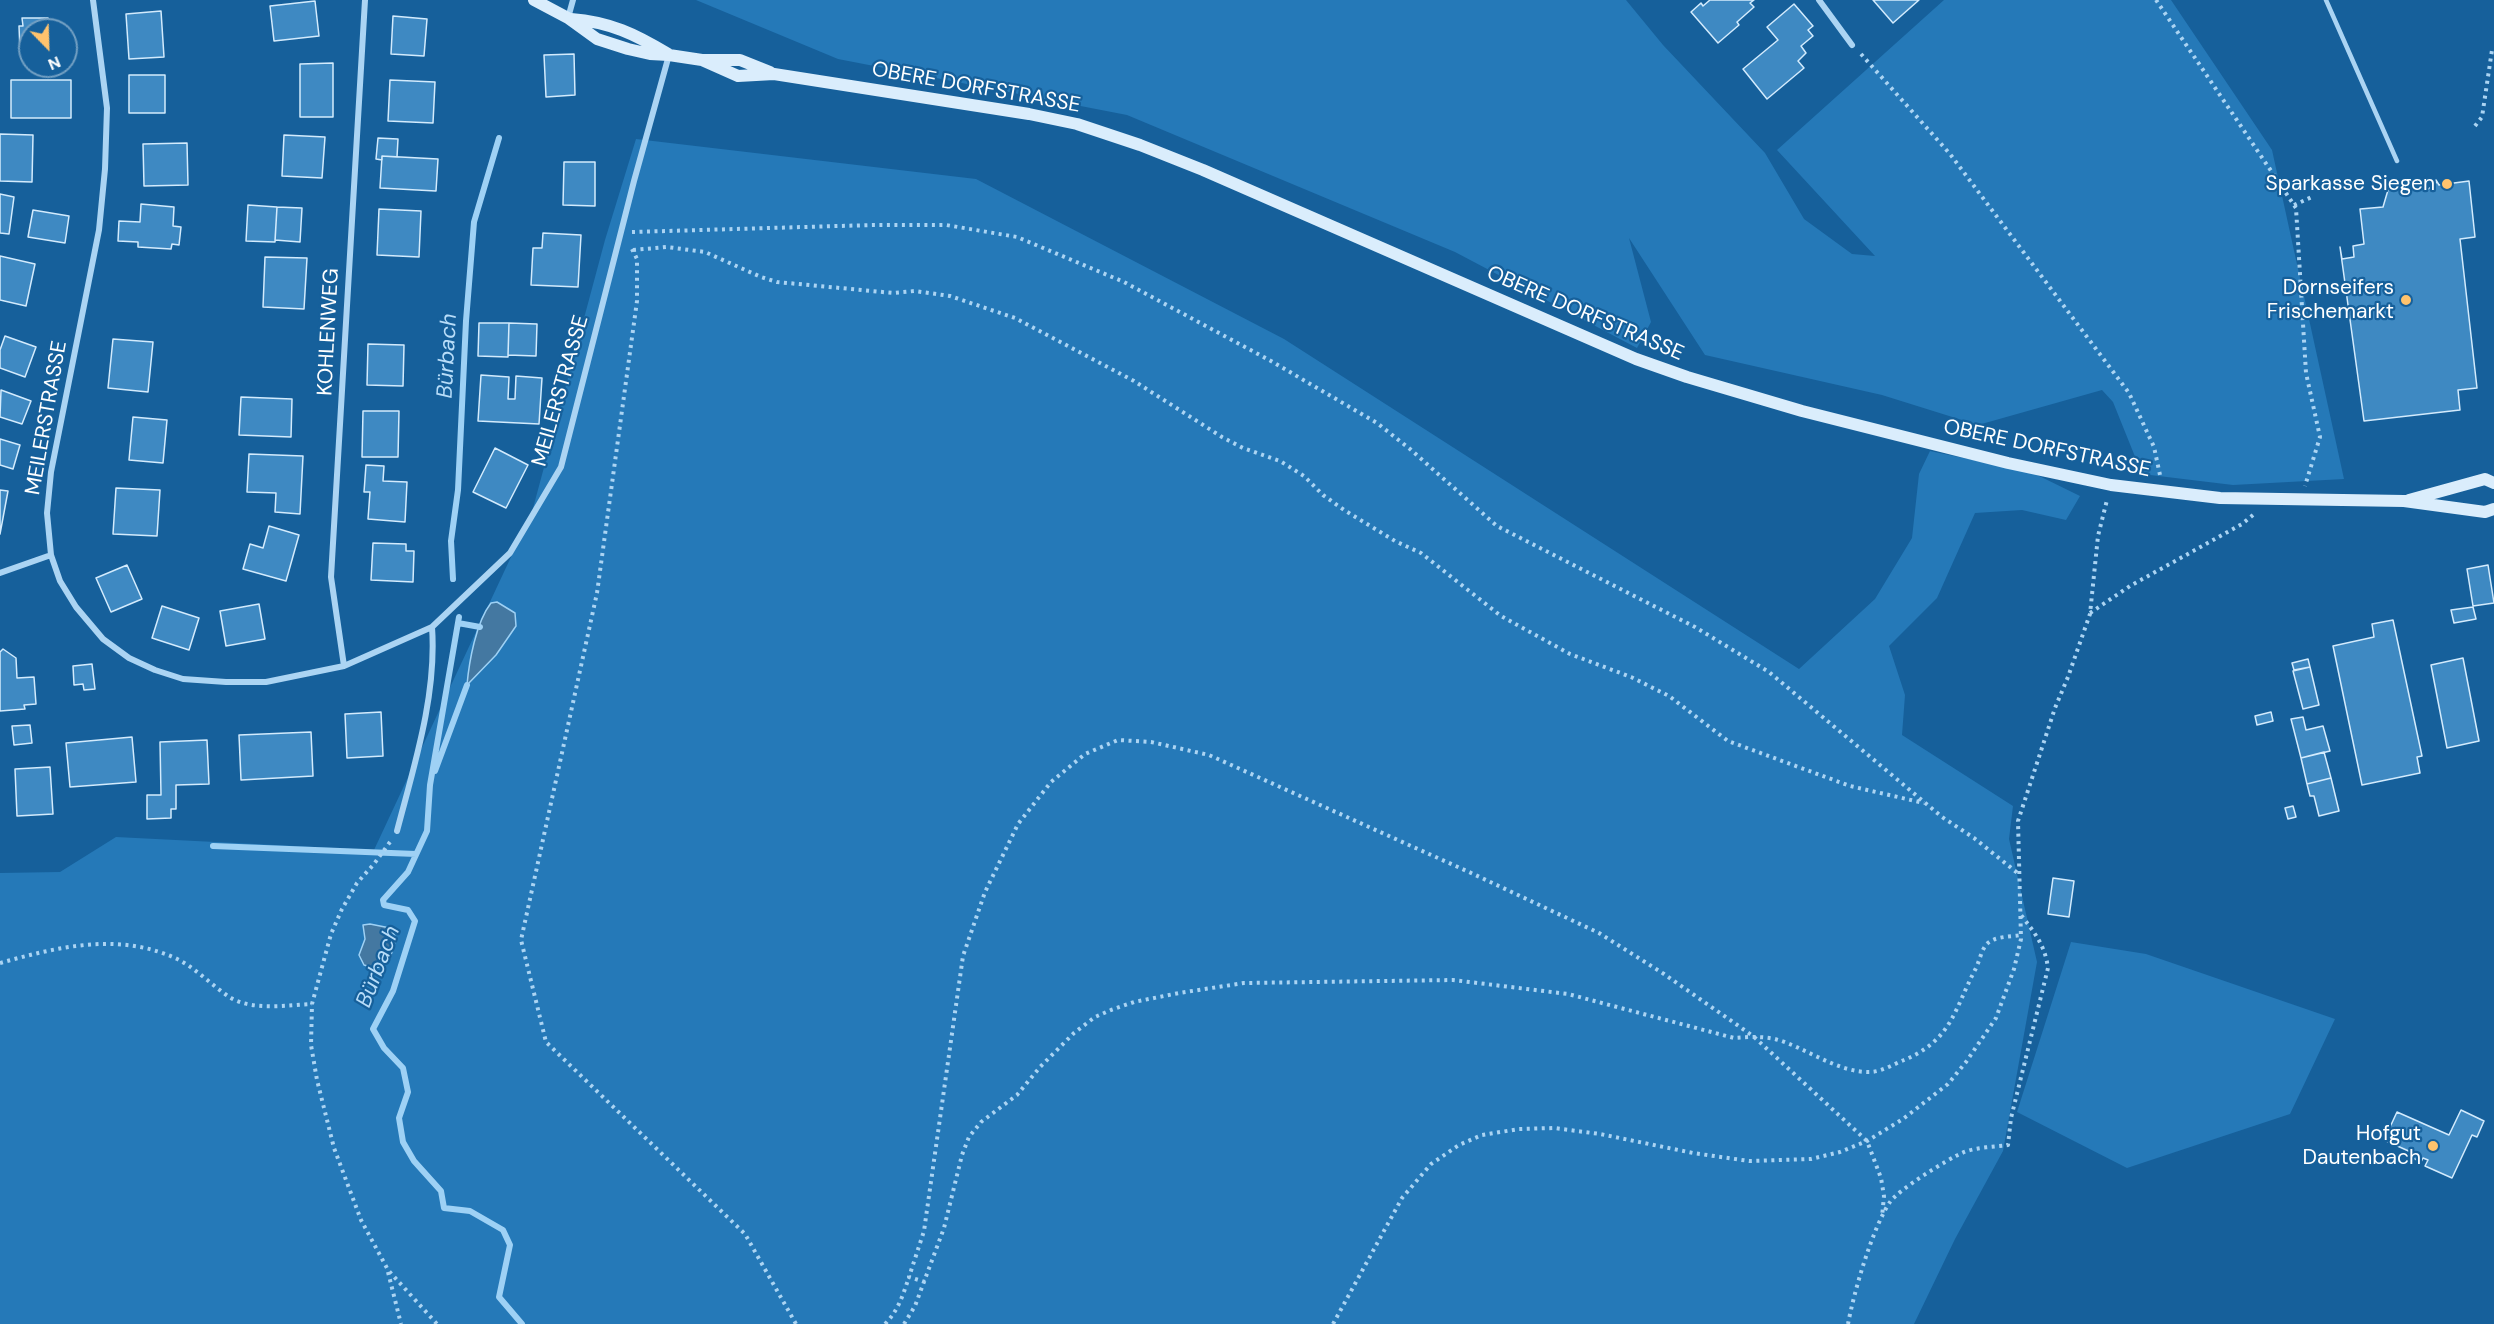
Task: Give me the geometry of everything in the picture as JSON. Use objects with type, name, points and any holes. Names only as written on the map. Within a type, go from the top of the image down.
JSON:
[{"type":"street","name":"MEILERSTRASSE","points":[[93,0],[107,108],[105,169],[99,230],[51,472],[47,513],[51,555],[60,582],[76,608],[103,639],[129,658],[183,679],[266,682],[344,666],[432,627],[510,553],[561,467],[669,55]]},
{"type":"street","name":"KOHLENWEG","points":[[344,666],[331,577],[365,0]]},
{"type":"street","name":"OBERE DORFSTRASSE","points":[[534,0],[568,18],[594,21],[629,31],[669,55],[702,60],[740,60],[774,74],[981,105],[1077,124],[1140,145],[1203,170],[1584,337],[1687,377],[1911,440],[2111,485],[2163,493],[2301,501],[2404,501],[2486,512],[2494,509]]},
{"type":"street","points":[[568,18],[573,0]]},
{"type":"street","points":[[1819,0],[1852,45]]},
{"type":"street","name":"OBERE DORFSTRASSE","points":[[2404,501],[2485,479],[2494,483]]},
{"type":"street","points":[[0,573],[51,555]]},
{"type":"street","points":[[397,831],[423,723],[434,656],[432,627]]},
{"type":"lane","points":[[2326,0],[2397,161]]},
{"type":"path","points":[[2156,0],[2296,208],[2306,373],[2320,437],[2301,501]]},
{"type":"path","points":[[1852,45],[1950,154],[2129,393],[2154,447],[2163,493]]},
{"type":"path","points":[[2475,126],[2481,117],[2492,50]]},
{"type":"path","points":[[2294,205],[2312,197]]},
{"type":"path","points":[[622,235],[851,225],[946,225],[1017,237],[1124,282],[1377,423],[1497,526],[1695,627],[1769,672],[1926,803],[2020,875]]},
{"type":"path","points":[[622,235],[637,259],[637,301],[597,593],[521,940],[546,1042],[745,1234],[796,1324]]},
{"type":"path","points":[[633,250],[667,247],[705,252],[761,278],[777,282],[893,293],[915,291],[950,296],[1016,318],[1134,381],[1222,437],[1243,448],[1280,461],[1304,476],[1323,495],[1344,510],[1395,541],[1421,553],[1501,616],[1570,654],[1630,677],[1660,692],[1728,741],[1850,786],[1926,803]]},
{"type":"path","points":[[1334,1324],[1402,1198],[1431,1164],[1459,1145],[1482,1135],[1519,1129],[1554,1128],[1749,1161],[1811,1159],[1840,1152],[1867,1141],[1926,1103],[1948,1084],[1996,1018],[2007,994],[2021,935],[2018,821],[2055,708],[2090,614],[2098,536],[2111,485]]},
{"type":"path","points":[[2090,614],[2130,586],[2242,524],[2271,500]]},
{"type":"path","points":[[885,1324],[894,1315],[903,1296],[924,1231],[963,956],[985,892],[1018,824],[1051,782],[1085,754],[1118,740],[1151,742],[1209,755],[1599,933],[1664,974],[1753,1036],[1867,1141],[1881,1178],[1884,1196],[1882,1217]]},
{"type":"path","points":[[397,831],[375,864],[357,883],[331,934],[312,1004],[311,1045],[334,1148],[361,1221],[388,1269],[437,1324]]},
{"type":"path","points":[[1848,1324],[1853,1299],[1882,1217],[1891,1202],[1900,1192],[1963,1152],[2008,1145],[2014,1107],[2048,968],[2046,952],[2040,939],[2020,915]]},
{"type":"path","points":[[904,1324],[925,1282],[944,1228],[962,1155],[969,1137],[981,1122],[1017,1095],[1040,1067],[1074,1033],[1095,1017],[1134,1002],[1244,983],[1453,980],[1568,994],[1734,1038],[1753,1036],[1775,1039],[1841,1066],[1870,1072],[1912,1056],[1942,1034],[1954,1018],[1966,983],[1975,970],[1986,945],[1995,939],[2021,935]]},
{"type":"path","points":[[0,963],[46,950],[93,942],[133,946],[176,958],[233,1000],[256,1005],[312,1004]]},
{"type":"path","points":[[388,1269],[401,1324]]},
{"type":"path","points":[[909,1277],[925,1282]]},
{"type":"shaded area","points":[[696,0],[1626,0],[1663,45],[1765,153],[1804,219],[1852,254],[1875,256],[1777,150],[1944,0],[2171,0],[2272,150],[2344,479],[2233,485],[2142,474],[2113,402],[2102,390],[1978,425],[1882,395],[1705,355],[1629,238],[1651,322],[1637,348],[1455,252],[1127,115],[838,59]]},
{"type":"shaded area","points":[[636,139],[976,179],[1284,339],[1799,669],[1875,599],[1912,538],[1919,474],[1930,451],[2031,472],[2080,496],[2066,520],[2022,510],[1975,513],[1937,598],[1889,646],[1905,695],[1902,735],[2013,806],[2009,839],[2037,962],[2003,1151],[1955,1239],[1914,1324],[0,1324],[0,873],[60,872],[116,837],[374,850],[532,512],[605,240]]},
{"type":"shaded area","points":[[2071,942],[2146,954],[2335,1019],[2290,1114],[2127,1168],[2017,1112]]},
{"type":"water","points":[[497,602],[515,613],[516,626],[496,655],[467,685],[477,631],[491,603]]},
{"type":"water","points":[[363,925],[390,928],[396,938],[391,955],[384,966],[374,968],[364,965],[359,955],[365,939]]},
{"type":"building","points":[[1710,0],[1754,0],[1750,3],[1754,7],[1737,22],[1739,25],[1718,43],[1691,12],[1701,3],[1703,6]]},
{"type":"building","points":[[1873,0],[1919,0],[1893,23]]},
{"type":"building","points":[[315,1],[319,36],[274,41],[270,6]]},
{"type":"building","points":[[1794,4],[1813,26],[1808,30],[1813,36],[1801,46],[1806,53],[1798,61],[1804,68],[1767,99],[1743,69],[1778,40],[1767,27]]},
{"type":"building","points":[[161,11],[164,57],[129,59],[126,14]]},
{"type":"building","points":[[393,16],[427,19],[424,56],[391,54]]},
{"type":"building","points":[[574,54],[575,95],[546,97],[544,55]]},
{"type":"building","points":[[333,63],[333,117],[300,117],[300,64]]},
{"type":"building","points":[[129,75],[165,75],[165,113],[129,113]]},
{"type":"building","points":[[11,80],[71,80],[71,118],[11,118]]},
{"type":"building","points":[[390,80],[435,82],[433,123],[388,121]]},
{"type":"building","points":[[0,134],[33,135],[32,182],[0,181]]},
{"type":"building","points":[[284,135],[325,137],[322,178],[282,176]]},
{"type":"building","points":[[378,138],[398,139],[397,157],[382,156],[382,160],[376,159]]},
{"type":"building","points":[[187,143],[188,185],[144,186],[143,144]]},
{"type":"building","points":[[382,156],[438,159],[436,191],[380,188]]},
{"type":"building","points":[[564,162],[595,162],[595,206],[563,205]]},
{"type":"building","name":"Dornseifers Frischemarkt","points":[[2403,180],[2412,180],[2427,190],[2436,183],[2436,180],[2439,185],[2469,181],[2475,237],[2460,239],[2477,388],[2458,390],[2460,410],[2364,421],[2340,247],[2342,259],[2354,257],[2353,246],[2364,244],[2360,209],[2383,207],[2388,190]]},
{"type":"building","points":[[0,194],[14,197],[9,234],[0,233]]},
{"type":"building","points":[[141,204],[174,207],[173,226],[181,227],[179,245],[172,244],[171,249],[138,247],[138,242],[118,241],[119,221],[140,222]]},
{"type":"building","points":[[248,205],[277,207],[275,242],[246,241]]},
{"type":"building","points":[[277,207],[302,208],[300,242],[275,240]]},
{"type":"building","points":[[379,209],[421,211],[419,257],[377,255]]},
{"type":"building","points":[[33,210],[69,216],[65,243],[28,237]]},
{"type":"building","points":[[543,233],[581,235],[578,287],[531,285],[533,248],[542,248]]},
{"type":"building","points":[[0,256],[35,264],[26,306],[0,300]]},
{"type":"building","points":[[265,257],[307,258],[304,309],[263,307]]},
{"type":"building","points":[[479,323],[509,323],[508,357],[478,356]]},
{"type":"building","points":[[509,323],[537,324],[536,356],[508,355]]},
{"type":"building","points":[[5,336],[36,347],[25,377],[0,368],[0,350]]},
{"type":"building","points":[[113,339],[153,342],[148,392],[108,388]]},
{"type":"building","points":[[368,344],[404,345],[403,386],[367,385]]},
{"type":"building","points":[[481,375],[509,377],[508,399],[515,399],[516,376],[542,378],[539,424],[478,421]]},
{"type":"building","points":[[1,390],[31,401],[22,424],[0,417]]},
{"type":"building","points":[[241,397],[292,399],[291,437],[239,435]]},
{"type":"building","points":[[363,411],[399,411],[398,457],[362,457]]},
{"type":"building","points":[[133,417],[167,420],[163,463],[129,460]]},
{"type":"building","points":[[0,439],[20,445],[13,469],[0,465]]},
{"type":"building","points":[[495,448],[528,465],[506,508],[473,492]]},
{"type":"building","points":[[249,454],[303,456],[300,514],[275,512],[276,493],[247,492]]},
{"type":"building","points":[[366,465],[384,466],[383,481],[407,482],[405,522],[368,519],[370,492],[364,492]]},
{"type":"building","points":[[116,488],[160,490],[157,536],[113,534]]},
{"type":"building","points":[[0,490],[8,491],[0,534]]},
{"type":"building","points":[[269,526],[299,535],[286,581],[243,569],[250,544],[263,548]]},
{"type":"building","points":[[373,543],[406,544],[406,551],[414,551],[413,582],[371,580]]},
{"type":"building","points":[[127,565],[142,599],[111,612],[96,578]]},
{"type":"building","points":[[2488,565],[2494,603],[2473,606],[2467,569]]},
{"type":"building","points":[[259,604],[265,639],[226,646],[220,611]]},
{"type":"building","points":[[162,606],[199,618],[189,650],[152,638]]},
{"type":"building","points":[[2473,607],[2476,619],[2454,623],[2451,610]]},
{"type":"building","points":[[2393,620],[2422,756],[2417,757],[2420,773],[2362,785],[2333,646],[2374,637],[2372,624]]},
{"type":"building","points":[[3,649],[16,658],[17,678],[34,677],[36,704],[24,705],[25,709],[0,711],[0,652]]},
{"type":"building","points":[[2463,658],[2479,741],[2447,748],[2431,665]]},
{"type":"building","points":[[2308,659],[2310,667],[2294,670],[2292,663]]},
{"type":"building","points":[[92,664],[95,689],[84,690],[83,684],[74,685],[73,666]]},
{"type":"building","points":[[2310,667],[2319,705],[2303,709],[2293,671]]},
{"type":"building","points":[[381,712],[383,756],[347,758],[345,714]]},
{"type":"building","points":[[2271,712],[2273,721],[2257,725],[2255,716]]},
{"type":"building","points":[[2303,717],[2306,730],[2323,726],[2330,751],[2301,758],[2291,719]]},
{"type":"building","points":[[30,725],[32,743],[14,745],[12,726]]},
{"type":"building","points":[[311,732],[313,776],[241,780],[239,735]]},
{"type":"building","points":[[132,737],[136,782],[70,787],[66,743]]},
{"type":"building","points":[[207,740],[209,784],[176,785],[176,809],[171,809],[171,818],[147,819],[147,795],[161,795],[160,742]]},
{"type":"building","points":[[2324,752],[2331,778],[2307,784],[2301,758]]},
{"type":"building","points":[[50,767],[53,814],[17,816],[15,769]]},
{"type":"building","points":[[2331,778],[2339,811],[2319,816],[2314,796],[2310,796],[2307,784]]},
{"type":"building","points":[[2293,806],[2296,817],[2288,819],[2285,808]]},
{"type":"building","points":[[2053,878],[2074,881],[2069,917],[2048,914]]},
{"type":"building","name":"Hofgut Dautenbach","points":[[2461,1110],[2484,1121],[2477,1137],[2472,1135],[2452,1178],[2425,1166],[2428,1160],[2423,1158],[2421,1162],[2411,1157],[2413,1153],[2384,1140],[2397,1112],[2449,1135]]},
{"type":"waterway","name":"Bürbach","points":[[453,579],[451,541],[458,490],[466,321],[474,222],[499,138]]},
{"type":"waterway","name":"Bürbach","points":[[459,617],[430,785],[427,831],[408,872],[383,900],[384,905],[408,910],[415,921],[393,991],[373,1029],[384,1048],[403,1068],[408,1092],[399,1118],[403,1142],[414,1161],[441,1191],[444,1208],[470,1211],[503,1230],[510,1245],[499,1297],[522,1324]]},
{"type":"waterway","points":[[458,623],[480,627]]},
{"type":"waterway","points":[[435,771],[467,685]]},
{"type":"waterway","points":[[213,846],[416,854]]},
{"type":"place","name":"Sparkasse Siegen","points":[[2447,184]]},
{"type":"place","name":"Dornseifers Frischemarkt","points":[[2406,300]]},
{"type":"place","name":"Hofgut Dautenbach","points":[[2433,1146]]}]
